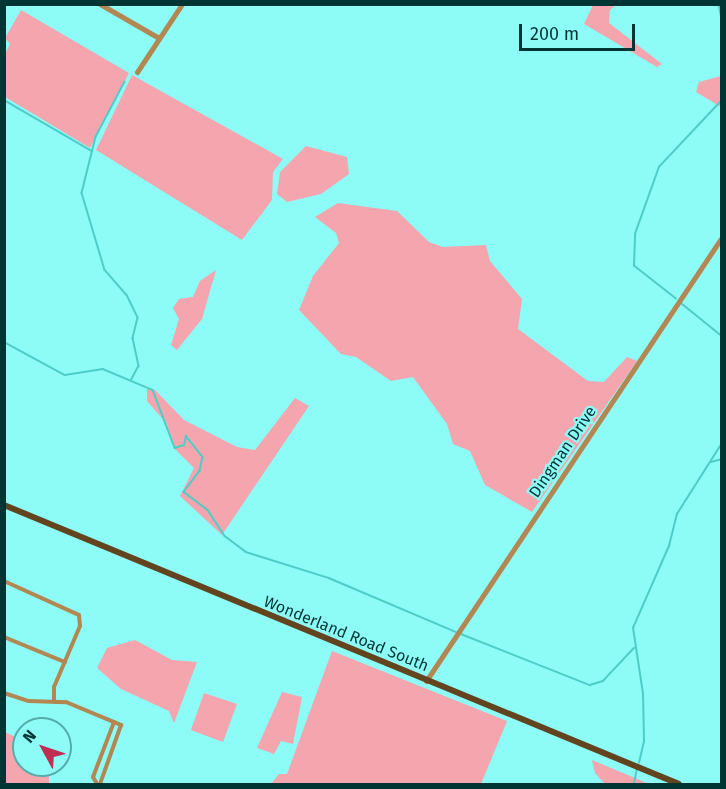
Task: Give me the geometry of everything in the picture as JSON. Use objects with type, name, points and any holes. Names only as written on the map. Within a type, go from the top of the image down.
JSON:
[{"type":"main road","name":"Wonderland Road South","points":[[4,505],[627,765],[679,784]]},
{"type":"street","points":[[100,4],[159,38]]},
{"type":"street","points":[[137,72],[182,4]]},
{"type":"street","name":"Dingman Drive","points":[[426,681],[722,237]]},
{"type":"street","points":[[4,581],[79,615],[80,626],[65,662],[54,702]]},
{"type":"street","points":[[4,637],[65,662]]},
{"type":"street","points":[[4,693],[24,700],[72,704],[114,722],[123,731],[98,784],[93,777],[114,722]]},
{"type":"shaded area","points":[[593,5],[616,5],[610,10],[609,23],[662,64],[657,67],[584,24]]},
{"type":"shaded area","points":[[21,10],[129,73],[90,148],[5,97],[5,54],[10,44],[5,38]]},
{"type":"shaded area","points":[[132,75],[283,159],[273,172],[272,200],[242,240],[96,150]]},
{"type":"shaded area","points":[[722,76],[721,107],[696,92],[699,82]]},
{"type":"shaded area","points":[[306,146],[347,157],[349,174],[321,194],[287,202],[277,194],[280,172]]},
{"type":"shaded area","points":[[338,203],[397,211],[429,242],[443,247],[486,245],[490,261],[522,299],[518,329],[588,381],[604,382],[627,357],[637,361],[532,512],[485,485],[470,451],[453,444],[447,424],[413,377],[391,381],[356,357],[341,354],[299,310],[313,276],[339,243],[336,233],[315,217]]},
{"type":"shaded area","points":[[216,270],[202,319],[177,350],[171,345],[179,319],[173,308],[179,299],[193,297],[200,281]]},
{"type":"shaded area","points":[[147,388],[155,390],[184,420],[237,447],[255,450],[295,398],[309,406],[222,535],[180,496],[194,468],[174,448],[167,424],[147,401]]},
{"type":"shaded area","points":[[135,640],[172,660],[197,662],[174,723],[169,711],[121,689],[97,668],[107,648]]},
{"type":"shaded area","points":[[332,651],[507,721],[481,784],[271,784],[279,774],[287,774]]},
{"type":"shaded area","points":[[282,692],[302,697],[293,744],[281,741],[274,754],[257,748]]},
{"type":"shaded area","points":[[204,693],[237,704],[223,742],[191,730]]},
{"type":"shaded area","points":[[5,732],[12,735],[12,777],[49,777],[49,784],[5,784]]},
{"type":"shaded area","points":[[592,760],[649,784],[605,784],[595,773]]},
{"type":"waterway","points":[[719,4],[722,19]]},
{"type":"waterway","points":[[125,82],[96,137],[82,193],[105,270],[127,295],[138,318],[133,338],[139,366],[132,379]]},
{"type":"waterway","points":[[4,100],[92,151]]},
{"type":"waterway","points":[[676,299],[634,266],[635,234],[659,167],[722,100]]},
{"type":"waterway","points":[[680,302],[722,336]]},
{"type":"waterway","points":[[4,342],[65,375],[103,369],[153,390],[175,448],[184,445],[186,436],[203,457],[200,471],[184,492],[208,510],[225,536],[246,552],[329,578],[456,632]]},
{"type":"waterway","points":[[639,763],[644,741],[643,694],[633,628],[669,546],[677,514],[722,443]]},
{"type":"waterway","points":[[711,462],[722,459]]},
{"type":"waterway","points":[[461,634],[590,685],[603,681],[634,648]]},
{"type":"waterway","points":[[634,784],[637,768]]}]
